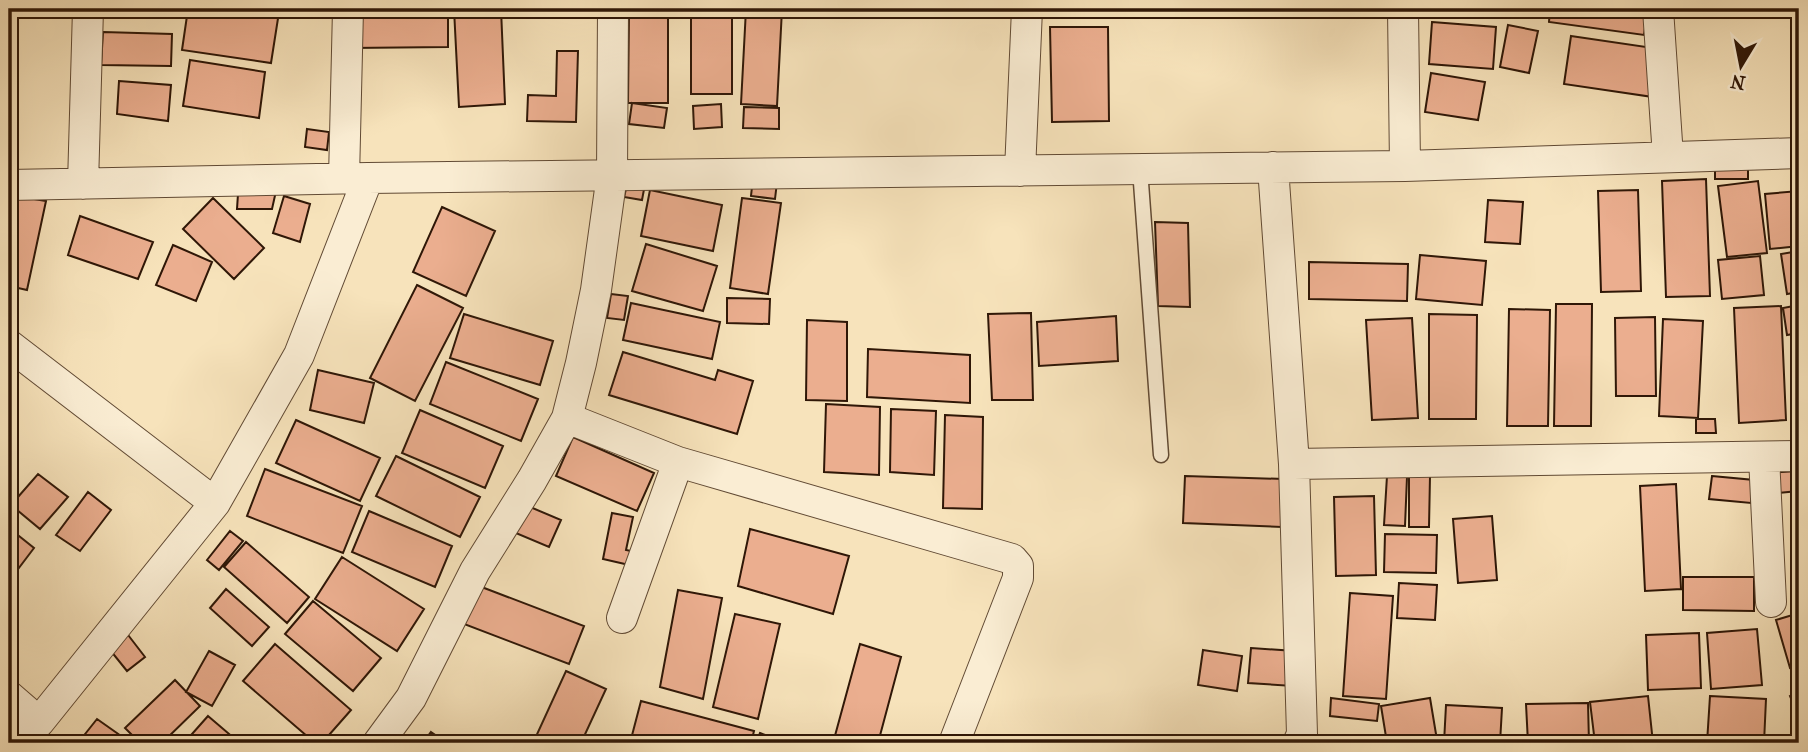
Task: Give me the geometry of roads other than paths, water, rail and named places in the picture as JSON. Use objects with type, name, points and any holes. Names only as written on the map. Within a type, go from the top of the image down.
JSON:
[{"type":"street","points":[[83,184],[88,9]]},
{"type":"street","points":[[9,696],[30,733],[215,503],[299,355],[356,178],[348,9]]},
{"type":"street","points":[[378,743],[411,698],[475,571],[567,418],[596,290],[612,175],[613,9]]},
{"type":"street","points":[[1020,171],[1027,9]]},
{"type":"street","points":[[1403,9],[1405,166]]},
{"type":"street","points":[[1658,9],[1668,157]]},
{"type":"street","points":[[9,186],[356,178],[1405,166],[1799,153]]},
{"type":"street","points":[[1273,167],[1294,464],[1302,734],[1298,743]]},
{"type":"street","points":[[9,345],[215,503]]},
{"type":"street","points":[[567,418],[678,462],[1012,559],[1018,566],[1018,578],[954,743]]},
{"type":"street","points":[[1294,464],[1799,456]]},
{"type":"street","points":[[1764,457],[1771,602]]},
{"type":"street","points":[[622,618],[678,462]]},
{"type":"lane","points":[[1140,169],[1161,455]]}]
